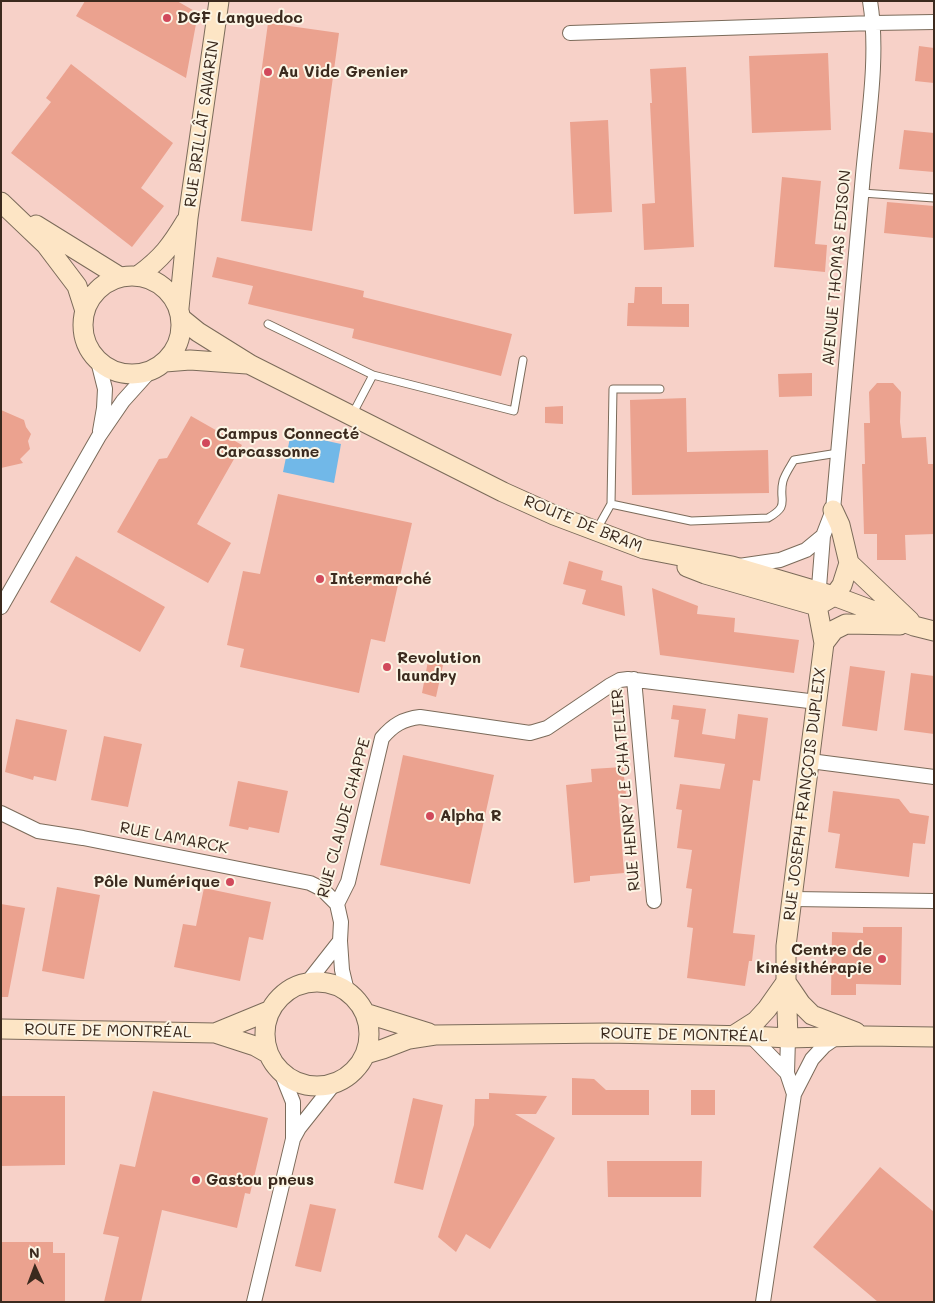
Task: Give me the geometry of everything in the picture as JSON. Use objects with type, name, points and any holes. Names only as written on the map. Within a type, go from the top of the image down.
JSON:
[{"type":"main road","name":"RUE BRILLÂT SAVARIN","points":[[180,314],[188,218],[220,1]]},
{"type":"main road","name":"ROUTE DE BRAM","points":[[5,205],[129,276],[152,279],[164,286],[173,296],[180,314],[198,332],[251,365],[503,492],[644,549],[732,566],[823,598],[934,631]]},
{"type":"main road","name":"ROUTE DE BRAM","points":[[5,205],[46,245],[76,286],[84,312],[85,338],[90,350],[98,361],[110,369],[123,373],[137,374],[158,366],[190,360],[251,365]]},
{"type":"main road","name":"RUE BRILLÂT SAVARIN","points":[[129,276],[154,264],[172,245],[188,218]]},
{"type":"main road","points":[[84,312],[98,289],[108,282],[129,276]]},
{"type":"main road","points":[[158,366],[175,349],[181,335],[180,314]]},
{"type":"main road","points":[[644,549],[705,574],[823,598],[842,585],[849,563],[840,525],[833,510]]},
{"type":"main road","points":[[849,563],[914,626]]},
{"type":"main road","name":"RUE JOSEPH FRANÇOIS DUPLEIX","points":[[788,1038],[786,946],[824,643],[823,598]]},
{"type":"main road","points":[[824,643],[834,630],[846,624],[914,626]]},
{"type":"main road","points":[[321,982],[347,991],[358,1001],[365,1013],[369,1026],[366,1054],[358,1067],[347,1077],[334,1084],[320,1086],[306,1085],[293,1080],[281,1072],[269,1054],[265,1039],[266,1024],[271,1010],[280,998],[292,988],[307,983],[321,982]]},
{"type":"main road","points":[[742,1036],[768,1009],[786,982],[801,1004],[812,1015],[865,1036]]},
{"type":"main road","name":"ROUTE DE MONTRÉAL","points":[[215,1033],[271,1010]]},
{"type":"main road","name":"ROUTE DE MONTRÉAL","points":[[365,1013],[434,1035]]},
{"type":"main road","name":"ROUTE DE MONTRÉAL","points":[[1,1029],[215,1033],[255,1046],[269,1054]]},
{"type":"main road","name":"ROUTE DE MONTRÉAL","points":[[366,1054],[409,1039],[434,1035],[607,1033],[788,1038],[838,1036],[934,1037]]},
{"type":"street","name":"AVENUE THOMAS EDISON","points":[[823,598],[823,536],[833,510],[873,61],[874,23],[870,1]]},
{"type":"street","points":[[570,33],[934,22]]},
{"type":"street","points":[[98,361],[105,389],[99,436]]},
{"type":"street","points":[[1,607],[99,436],[123,401],[158,366]]},
{"type":"street","points":[[732,566],[780,560],[806,550],[823,536]]},
{"type":"street","name":"RUE HENRY LE CHATELIER","points":[[654,901],[634,679],[817,702]]},
{"type":"street","name":"RUE CLAUDE CHAPPE","points":[[347,991],[342,970],[341,922],[336,904],[348,882],[382,738],[390,729],[407,718],[420,717],[530,733],[547,728],[620,680],[634,679]]},
{"type":"street","points":[[810,761],[934,777]]},
{"type":"street","name":"RUE LAMARCK","points":[[1,813],[38,831],[310,883],[322,889],[336,904]]},
{"type":"street","points":[[793,899],[934,901]]},
{"type":"street","points":[[307,983],[340,941]]},
{"type":"street","points":[[742,1036],[787,1073]]},
{"type":"street","points":[[763,1302],[794,1094],[816,1053],[838,1036]]},
{"type":"street","points":[[788,1038],[787,1073],[794,1094]]},
{"type":"street","points":[[254,1302],[293,1139],[293,1102],[281,1072]]},
{"type":"street","points":[[293,1139],[299,1128],[334,1084]]},
{"type":"lane","points":[[862,193],[934,198]]},
{"type":"lane","points":[[268,324],[373,375],[514,411],[523,360]]},
{"type":"lane","points":[[352,415],[373,375]]},
{"type":"lane","points":[[596,531],[611,504],[613,389],[660,389]]},
{"type":"lane","points":[[611,504],[692,521],[768,518],[779,512],[782,504],[783,481],[794,460],[838,453]]},
{"type":"shaded area","points":[[1,1],[934,1],[934,1302],[1,1302]]},
{"type":"water","points":[[291,433],[341,444],[334,483],[283,472]]},
{"type":"building","points":[[85,1],[177,1],[198,13],[186,78],[76,16]]},
{"type":"building","points":[[268,23],[339,33],[312,231],[241,221]]},
{"type":"building","points":[[919,46],[934,48],[934,83],[915,81]]},
{"type":"building","points":[[828,53],[831,130],[752,133],[749,56]]},
{"type":"building","points":[[71,64],[173,143],[141,188],[164,206],[132,247],[11,153],[51,102],[46,98]]},
{"type":"building","points":[[686,67],[694,247],[644,250],[642,204],[655,203],[650,69]]},
{"type":"building","points":[[608,120],[612,212],[574,214],[570,122]]},
{"type":"building","points":[[904,130],[934,133],[934,172],[899,169]]},
{"type":"building","points":[[782,177],[821,181],[815,244],[827,245],[825,272],[774,267]]},
{"type":"building","points":[[887,202],[934,206],[934,238],[884,233]]},
{"type":"building","points":[[217,257],[364,291],[363,297],[512,334],[501,376],[352,338],[354,329],[248,304],[253,286],[212,277]]},
{"type":"building","points":[[635,287],[662,287],[662,304],[689,304],[689,327],[627,326],[628,303],[634,303]]},
{"type":"building","points":[[812,373],[812,396],[779,397],[778,374]]},
{"type":"building","points":[[877,383],[893,383],[901,392],[900,422],[902,438],[926,437],[928,464],[934,464],[934,534],[905,535],[906,560],[877,560],[877,534],[864,534],[862,464],[865,464],[864,423],[870,423],[869,392]]},
{"type":"building","points":[[686,398],[687,452],[768,450],[769,493],[632,495],[630,400]]},
{"type":"building","points":[[563,406],[563,424],[545,423],[545,407]]},
{"type":"building","points":[[1,410],[24,420],[31,434],[28,441],[30,449],[20,459],[23,463],[1,468]]},
{"type":"building","points":[[191,416],[242,445],[197,524],[231,543],[208,583],[117,532],[159,459],[167,458]]},
{"type":"building","points":[[278,494],[412,523],[385,642],[371,639],[359,693],[240,667],[244,649],[227,645],[243,571],[260,574]]},
{"type":"building","points":[[76,556],[165,607],[140,652],[50,602]]},
{"type":"building","points":[[569,561],[603,571],[601,580],[622,586],[625,616],[582,604],[586,590],[563,584]]},
{"type":"building","points":[[652,588],[698,606],[697,614],[735,618],[734,632],[799,640],[794,673],[660,655]]},
{"type":"building","points":[[428,661],[443,665],[436,697],[422,693]]},
{"type":"building","points":[[850,666],[885,671],[877,731],[842,726]]},
{"type":"building","points":[[911,673],[934,676],[934,734],[904,730]]},
{"type":"building","points":[[673,705],[706,709],[702,734],[735,739],[738,714],[768,718],[760,781],[753,780],[733,933],[755,935],[752,961],[749,961],[745,986],[687,978],[693,928],[687,927],[692,889],[686,888],[692,850],[677,848],[682,810],[676,809],[680,784],[720,789],[725,764],[674,757],[679,720],[671,719]]},
{"type":"building","points":[[16,719],[67,730],[56,781],[34,776],[33,780],[5,772]]},
{"type":"building","points":[[104,736],[142,744],[128,807],[91,800]]},
{"type":"building","points":[[403,755],[494,775],[470,884],[380,865]]},
{"type":"building","points":[[623,767],[626,794],[618,795],[624,873],[590,876],[590,881],[574,883],[566,785],[592,782],[591,769]]},
{"type":"building","points":[[238,781],[288,791],[279,833],[249,827],[248,830],[229,826]]},
{"type":"building","points":[[833,791],[899,799],[910,813],[929,816],[925,844],[913,843],[909,877],[835,868],[840,834],[828,832]]},
{"type":"building","points":[[57,887],[100,895],[84,979],[42,971]]},
{"type":"building","points":[[204,888],[271,902],[263,940],[249,937],[240,981],[174,967],[183,924],[196,926]]},
{"type":"building","points":[[1,904],[25,908],[8,997],[1,997]]},
{"type":"building","points":[[863,927],[902,927],[901,985],[856,984],[856,995],[831,995],[832,932],[863,933]]},
{"type":"building","points":[[572,1078],[594,1079],[606,1090],[649,1090],[649,1115],[572,1115]]},
{"type":"building","points":[[691,1090],[715,1090],[715,1115],[691,1115]]},
{"type":"building","points":[[153,1091],[268,1118],[250,1194],[245,1193],[237,1228],[162,1210],[141,1302],[104,1302],[119,1237],[103,1234],[120,1164],[135,1167]]},
{"type":"building","points":[[489,1093],[547,1096],[536,1114],[515,1114],[555,1138],[490,1249],[466,1234],[456,1252],[438,1237],[474,1125],[475,1099],[489,1099]]},
{"type":"building","points":[[1,1096],[65,1096],[65,1165],[1,1166]]},
{"type":"building","points":[[413,1098],[443,1105],[423,1190],[394,1183]]},
{"type":"building","points":[[607,1161],[702,1161],[701,1197],[608,1197]]},
{"type":"building","points":[[880,1167],[934,1212],[934,1302],[878,1302],[813,1247]]},
{"type":"building","points":[[310,1204],[336,1209],[321,1272],[295,1266]]},
{"type":"building","points":[[1,1242],[53,1242],[53,1253],[65,1253],[65,1302],[1,1302]]},
{"type":"place","name":"DGF Languedoc","points":[[167,18]]},
{"type":"place","name":"Au Vide Grenier","points":[[268,72]]},
{"type":"place","name":"Campus Connecté Carcassonne","points":[[206,443]]},
{"type":"place","name":"Intermarché","points":[[320,579]]},
{"type":"place","name":"Revolution laundry","points":[[387,667]]},
{"type":"place","name":"Alpha R","points":[[430,816]]},
{"type":"place","name":"Pôle Numérique","points":[[230,882]]},
{"type":"place","name":"Centre de kinésithérapie","points":[[882,959]]},
{"type":"place","name":"Gastou pneus","points":[[196,1180]]}]
